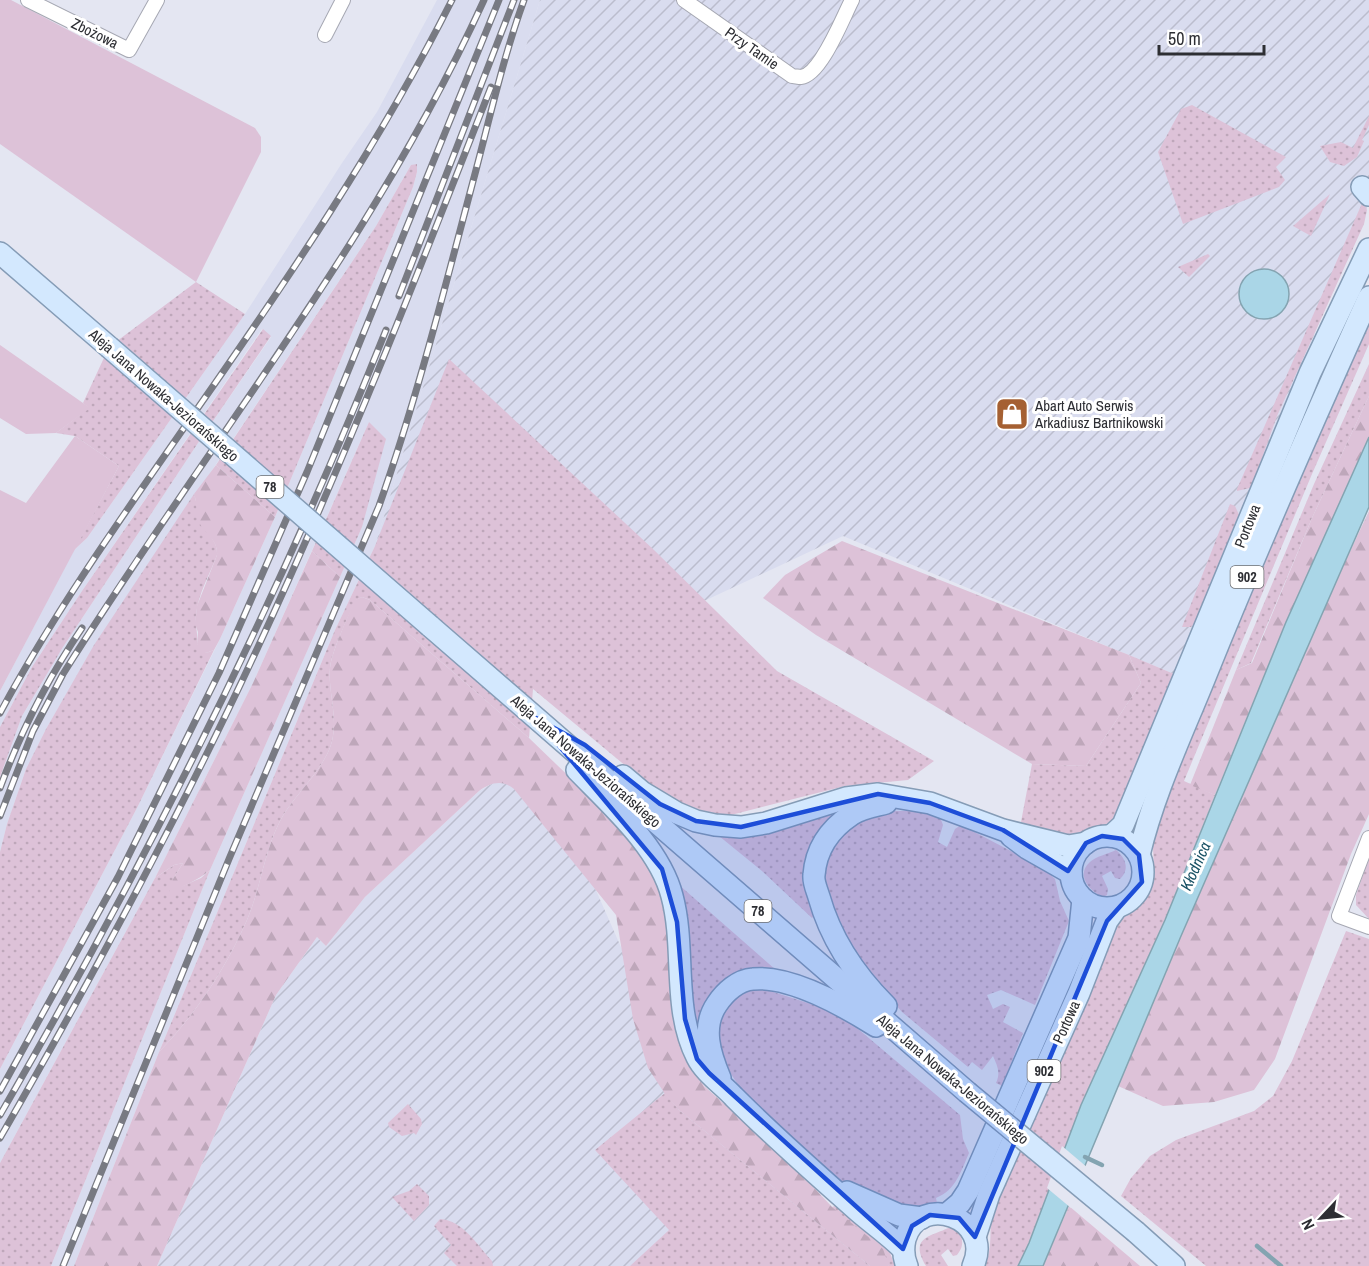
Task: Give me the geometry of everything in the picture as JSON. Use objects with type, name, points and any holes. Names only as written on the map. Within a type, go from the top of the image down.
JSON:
[{"type":"main road","points":[[1369,188],[1362,187],[1369,195]]},
{"type":"main road","name":"Portowa","points":[[1112,836],[1123,825],[1310,373],[1369,249]]},
{"type":"main road","name":"Aleja Jana Nowaka-Jeziorańskiego","points":[[0,253],[960,1086],[1174,1266]]},
{"type":"main road","name":"Portowa","points":[[1139,855],[1153,807],[1220,641],[1329,384],[1369,297]]},
{"type":"main road","points":[[536,718],[585,745],[660,804],[676,813],[705,823],[741,827],[766,823],[846,798],[878,794],[904,798],[957,812],[1003,830],[1068,846],[1086,843]]},
{"type":"main road","points":[[536,718],[566,760],[616,810],[662,869],[672,894],[677,922],[685,1019],[697,1059],[757,1120],[829,1184],[905,1257]]},
{"type":"main road","points":[[904,798],[853,813],[837,827],[824,840],[817,857],[813,878],[828,924],[845,957],[866,986],[960,1086]]},
{"type":"main road","points":[[1003,830],[1027,848],[1071,873]]},
{"type":"main road","points":[[1117,907],[1099,907],[1083,899],[1077,892],[1071,873],[1072,861],[1078,851],[1093,838],[1112,836],[1123,839],[1139,855]]},
{"type":"main road","name":"902","points":[[1117,907],[1132,898],[1138,891],[1143,873],[1139,855]]},
{"type":"main road","name":"Portowa","points":[[947,1214],[960,1203],[968,1191],[1046,1016],[1079,938],[1083,899]]},
{"type":"main road","name":"Portowa","points":[[975,1237],[989,1194],[1079,993],[1107,921],[1117,907]]},
{"type":"main road","points":[[724,1087],[713,1062],[709,1045],[710,1020],[722,996],[732,987],[752,979],[787,983],[846,1008],[960,1086]]},
{"type":"main road","points":[[829,1184],[899,1215],[922,1218]]},
{"type":"main road","points":[[905,1257],[906,1237],[912,1226],[922,1218],[939,1213],[959,1218],[975,1237]]},
{"type":"main road","name":"902","points":[[973,1266],[977,1248],[975,1237]]},
{"type":"street","name":"Zbożowa","points":[[28,0],[129,50],[158,0]]},
{"type":"street","points":[[325,35],[343,0]]},
{"type":"street","name":"Przy Tamie","points":[[684,0],[792,76],[802,77],[820,62],[852,0]]},
{"type":"street","points":[[1369,838],[1339,916],[1369,927]]},
{"type":"highlighted area","points":[[536,718],[585,745],[660,804],[696,821],[741,827],[878,794],[930,803],[1003,830],[1068,871],[1086,843],[1102,836],[1123,839],[1139,855],[1142,882],[1107,921],[975,1237],[959,1218],[930,1215],[912,1226],[903,1249],[709,1073],[697,1059],[685,1019],[677,922],[662,869]]},
{"type":"shaded area","points":[[437,0],[540,0],[375,546],[335,630],[159,1052],[74,1266],[51,1266],[210,870],[362,527],[369,422],[253,683],[155,878],[0,1163],[0,1069],[138,806],[220,639],[275,517],[413,187],[417,172],[411,165],[376,226],[94,646],[46,729],[26,769],[0,852],[0,777],[22,716],[63,647],[271,337],[262,329],[82,591],[32,667],[0,727],[0,691],[74,550],[87,538],[245,314],[377,112]]},
{"type":"shaded area","points":[[540,0],[1369,0],[1369,202],[1174,674],[843,536],[533,681],[375,546]]},
{"type":"shaded area","points":[[529,738],[635,979],[659,1075],[876,1266],[157,1266],[276,995],[317,937],[326,946],[365,897],[479,791],[493,783]]},
{"type":"green space","points":[[0,0],[11,0],[255,128],[261,137],[261,152],[196,282],[0,144]]},
{"type":"green space","points":[[1192,105],[1286,157],[1276,167],[1285,180],[1279,187],[1183,224],[1158,152],[1181,109]]},
{"type":"green space","points":[[1369,116],[1369,125],[1357,157],[1344,166],[1330,162],[1320,146],[1341,142],[1353,148]]},
{"type":"green space","points":[[417,164],[413,187],[275,517],[216,465],[376,226],[411,165]]},
{"type":"green space","points":[[1330,194],[1311,236],[1293,226]]},
{"type":"green space","points":[[1363,201],[1367,210],[1364,224],[1277,416],[1254,480],[1250,488],[1237,491],[1237,489]]},
{"type":"green space","points":[[1208,254],[1210,256],[1189,277],[1178,267]]},
{"type":"green space","points":[[196,282],[245,314],[87,538],[74,550],[119,466],[75,436],[56,433],[89,408],[83,403],[109,347]]},
{"type":"green space","points":[[1369,318],[1369,344],[1312,474],[1184,781],[1215,795],[1165,920],[1081,1105],[1029,1243],[1018,1266],[984,1266],[989,1253],[993,1210],[1118,922],[1151,887],[1154,867],[1152,830],[1240,612]]},
{"type":"green space","points":[[263,329],[271,336],[63,647],[22,716],[0,777],[0,727],[32,667]]},
{"type":"green space","points":[[0,345],[90,408],[56,433],[26,434],[0,418]]},
{"type":"green space","points":[[449,359],[654,550],[777,671],[934,761],[908,780],[845,786],[727,816],[691,808],[673,800],[627,767],[533,689],[529,738],[370,600],[362,597],[356,600],[331,661],[334,728],[330,747],[318,769],[280,821],[270,845],[252,908],[230,956],[198,1006],[159,1052],[335,630],[375,546]]},
{"type":"green space","points":[[1369,364],[1369,396],[1312,518],[1251,663],[1236,670],[1314,484]]},
{"type":"green space","points":[[1369,396],[1369,437],[1286,622],[1215,795],[1190,785],[1236,670],[1252,663],[1312,518]]},
{"type":"green space","points":[[369,422],[386,439],[362,527],[340,577],[312,551]]},
{"type":"green space","points":[[75,436],[119,466],[0,691],[0,490],[26,503]]},
{"type":"green space","points":[[216,465],[275,517],[220,639],[214,650],[206,653],[199,651],[195,624],[197,606],[217,550],[199,522],[194,494]]},
{"type":"green space","points":[[194,494],[203,524],[217,551],[197,607],[197,644],[206,653],[214,650],[138,806],[0,1069],[0,852],[7,824],[26,769],[46,729],[94,645]]},
{"type":"green space","points":[[1230,504],[1235,506],[1240,517],[1196,622],[1191,627],[1182,627]]},
{"type":"green space","points":[[1369,511],[1369,814],[1351,854],[1275,1059],[1254,1090],[1214,1102],[1163,1106],[1118,1086],[1181,936],[1336,581]]},
{"type":"green space","points":[[842,541],[1129,655],[1141,683],[1086,766],[1032,764],[816,635],[763,598],[785,575]]},
{"type":"green space","points":[[312,551],[340,577],[210,870],[168,896],[173,879],[183,863],[174,865],[155,878],[253,683]]},
{"type":"green space","points":[[362,597],[370,600],[529,738],[611,817],[656,878],[666,916],[674,1022],[686,1056],[704,1086],[791,1163],[832,1207],[883,1249],[889,1266],[870,1266],[679,1110],[665,1094],[648,1068],[633,1019],[616,915],[514,789],[501,783],[492,784],[479,791],[365,897],[326,946],[317,937],[276,995],[157,1266],[74,1266],[159,1052],[198,1006],[230,956],[252,908],[270,845],[280,821],[318,769],[330,747],[334,728],[331,661],[355,600]]},
{"type":"green space","points":[[1129,655],[1174,674],[1122,803],[1113,819],[1105,825],[1074,836],[1062,836],[1021,822],[1032,764],[1086,766],[1141,683]]},
{"type":"green space","points":[[840,806],[841,811],[823,828],[812,918],[762,871],[719,836]]},
{"type":"green space","points":[[882,811],[929,811],[940,817],[943,825],[938,842],[947,847],[955,829],[961,825],[1045,869],[1055,879],[1060,901],[1069,921],[1035,1005],[1001,990],[987,995],[993,1009],[1003,1004],[1010,1007],[1003,1022],[1023,1033],[1002,1086],[996,1083],[998,1072],[993,1056],[982,1070],[972,1062],[968,1067],[902,1012],[853,955],[839,926],[824,878],[825,861],[834,844],[857,820]]},
{"type":"green space","points":[[1116,850],[1126,864],[1125,872],[1120,879],[1115,878],[1111,871],[1102,876],[1108,889],[1107,895],[1103,897],[1086,883],[1085,868],[1092,861]]},
{"type":"green space","points":[[1369,858],[1369,919],[1356,905],[1356,895]]},
{"type":"green space","points":[[183,863],[173,879],[178,888],[201,878],[210,870],[51,1266],[0,1266],[0,1163],[155,878],[174,865]]},
{"type":"green space","points":[[678,884],[776,970],[750,969],[698,1032],[695,1029]]},
{"type":"green space","points":[[1346,931],[1369,939],[1369,1266],[1206,1266],[1121,1196],[1131,1178],[1150,1156],[1176,1140],[1254,1111],[1273,1096],[1292,1061]]},
{"type":"green space","points":[[752,990],[767,990],[830,1010],[851,1023],[960,1115],[963,1139],[969,1153],[957,1179],[943,1195],[936,1198],[937,1203],[908,1212],[837,1180],[746,1097],[731,1074],[719,1047],[716,1030],[722,1012],[740,994]]},
{"type":"green space","points":[[665,1093],[679,1110],[870,1266],[630,1266],[669,1230],[595,1150]]},
{"type":"green space","points":[[408,1104],[421,1119],[422,1124],[416,1135],[414,1133],[402,1136],[389,1127],[388,1123]]},
{"type":"green space","points":[[417,1184],[429,1196],[429,1205],[414,1221],[392,1197],[409,1191]]},
{"type":"green space","points":[[835,1206],[887,1245],[895,1266],[889,1266],[832,1207]]},
{"type":"green space","points":[[1069,1206],[1140,1266],[1043,1266]]},
{"type":"green space","points":[[440,1219],[448,1220],[463,1229],[492,1261],[493,1266],[457,1266],[444,1253],[451,1245],[434,1226]]},
{"type":"green space","points":[[955,1226],[961,1237],[960,1251],[953,1256],[948,1249],[941,1255],[948,1266],[926,1266],[921,1256],[921,1243],[925,1238]]},
{"type":"water","points":[[1264,269],[1282,276],[1289,294],[1282,312],[1264,319],[1246,312],[1239,294],[1246,276]]},
{"type":"water","name":"Kłodnica","points":[[1369,437],[1369,507],[1181,936],[1043,1266],[1018,1266],[1029,1243],[1081,1105],[1165,920],[1286,622]]},
{"type":"pier","points":[[1062,1146],[1088,1168],[1071,1208],[1047,1188]]},
{"type":"waterway","points":[[1085,1157],[1102,1165]]},
{"type":"waterway","points":[[1257,1246],[1281,1266]]},
{"type":"railway","points":[[0,713],[45,635],[93,559],[264,312],[331,210],[394,107],[452,0]]},
{"type":"railway","points":[[0,816],[33,731],[63,674],[339,261],[392,176],[440,89],[484,0]]},
{"type":"railway","points":[[0,1091],[118,877],[219,673],[307,472],[499,0]]},
{"type":"railway","points":[[399,296],[514,0]]},
{"type":"railway","points":[[63,1266],[229,859],[379,506],[419,381],[504,63],[524,0]]},
{"type":"railway","points":[[0,1138],[134,895],[198,772],[258,647],[350,439],[491,87]]},
{"type":"railway","points":[[0,1115],[107,924],[207,730],[301,532],[386,330]]},
{"type":"railway","points":[[0,788],[36,705],[82,628]]},
{"type":"place","name":"Abart Auto Serwis Arkadiusz Bartnikowski","points":[[1012,414]]}]
